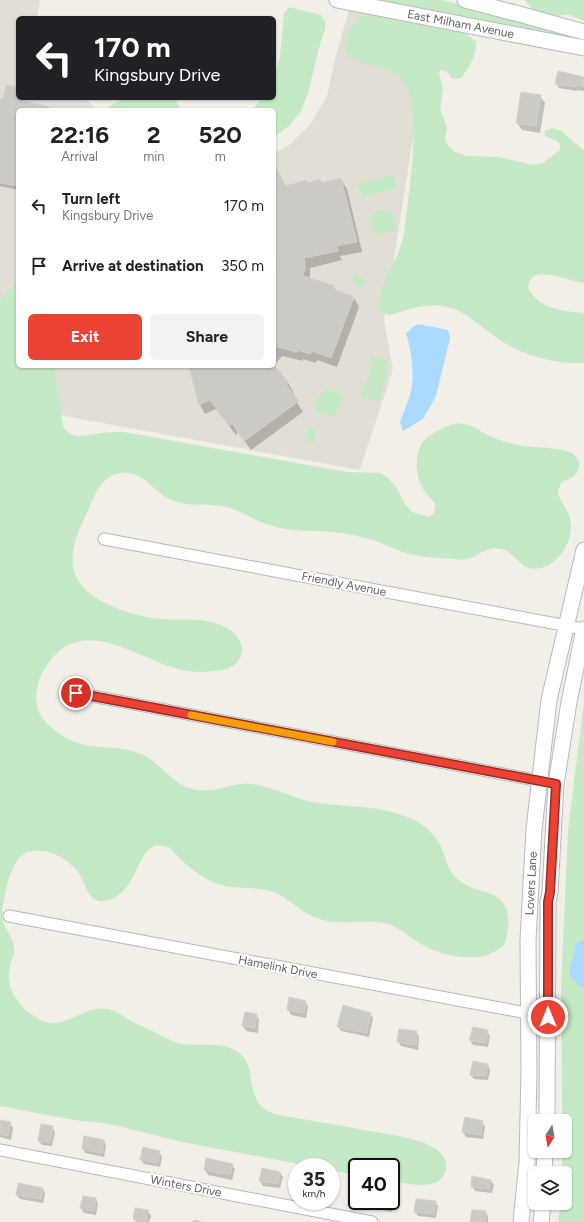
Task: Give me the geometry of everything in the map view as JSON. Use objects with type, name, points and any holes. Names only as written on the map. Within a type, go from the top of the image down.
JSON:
[{"type":"street","name":"East Milham Avenue","points":[[337,0],[584,48]]},
{"type":"street","name":"East Milham Avenue","points":[[465,0],[584,32]]},
{"type":"street","name":"Friendly Avenue","points":[[104,539],[584,629]]},
{"type":"street","name":"Lovers Lane","points":[[521,1222],[527,1162],[529,1073],[528,940],[530,882],[539,780],[549,700],[584,550]]},
{"type":"street","name":"Lovers Lane","points":[[547,1114],[548,902],[550,892],[556,784],[569,702],[584,629]]},
{"type":"street","points":[[76,693],[556,784]]},
{"type":"street","name":"Hamelink Drive","points":[[9,916],[548,1017]]},
{"type":"street","name":"Winters Drive","points":[[0,1150],[372,1222]]},
{"type":"street","points":[[541,1222],[542,1210]]},
{"type":"shaded area","points":[[0,0],[40,0],[37,16],[16,16],[16,100],[87,100],[95,108],[16,108],[16,368],[276,368],[276,152],[288,146],[309,126],[327,96],[335,59],[349,10],[431,25],[384,321],[393,369],[360,470],[80,419],[0,402]]},
{"type":"green space","points":[[368,0],[442,0],[584,38],[583,42]]},
{"type":"green space","points":[[525,0],[584,0],[584,21],[570,15],[556,17],[536,12]]},
{"type":"green space","points":[[289,7],[321,15],[325,21],[325,29],[308,93],[301,111],[289,126],[276,136],[276,108],[254,108],[260,100],[276,100],[276,70],[280,56],[284,13]]},
{"type":"green space","points":[[369,15],[459,32],[468,35],[476,42],[472,61],[461,78],[452,79],[448,73],[443,70],[439,73],[443,90],[440,109],[447,128],[445,140],[455,152],[467,156],[498,157],[533,165],[543,163],[560,150],[560,144],[557,141],[545,136],[545,131],[553,128],[562,131],[584,150],[584,283],[544,274],[534,276],[528,287],[538,300],[552,308],[584,313],[584,363],[562,362],[529,355],[509,346],[466,315],[451,308],[436,305],[422,306],[389,315],[380,311],[379,304],[382,287],[402,243],[404,234],[412,169],[413,113],[410,94],[406,85],[400,78],[383,68],[356,61],[350,58],[346,53],[344,47],[345,40],[352,26],[363,17]]},
{"type":"green space","points":[[120,100],[175,100],[181,108],[106,108]]},
{"type":"green space","points":[[394,175],[397,188],[364,196],[357,184]]},
{"type":"green space","points":[[380,211],[385,211],[392,214],[396,220],[396,228],[394,232],[384,231],[378,236],[372,230],[370,222],[371,218]]},
{"type":"green space","points":[[356,273],[366,281],[361,288],[351,279]]},
{"type":"green space","points":[[16,280],[16,368],[54,368],[63,426],[70,434],[85,436],[124,432],[347,472],[380,473],[388,478],[396,487],[405,504],[412,512],[428,517],[434,514],[435,505],[423,489],[419,480],[417,464],[420,446],[424,440],[432,434],[452,424],[468,425],[509,443],[563,450],[573,454],[578,460],[579,466],[577,473],[571,478],[562,482],[558,491],[558,495],[570,518],[571,525],[568,540],[561,554],[556,560],[544,567],[536,569],[524,566],[512,554],[497,548],[490,549],[466,559],[459,560],[434,558],[403,552],[376,541],[354,535],[335,532],[279,528],[223,506],[186,504],[171,500],[135,474],[120,473],[114,475],[104,481],[100,486],[77,536],[72,559],[77,578],[95,597],[136,615],[150,618],[205,621],[222,626],[230,630],[239,640],[242,651],[241,656],[234,665],[227,669],[197,672],[179,669],[120,646],[101,641],[82,641],[65,647],[49,662],[42,673],[38,684],[36,696],[39,713],[57,732],[68,739],[90,746],[122,749],[143,755],[156,763],[178,783],[192,789],[215,790],[243,784],[258,785],[308,801],[383,810],[416,821],[432,833],[438,841],[450,869],[457,879],[470,887],[491,894],[503,903],[508,916],[508,931],[504,945],[488,955],[480,957],[461,957],[445,954],[430,948],[388,924],[367,921],[325,921],[304,912],[274,892],[215,883],[193,870],[170,848],[163,846],[155,846],[149,850],[126,888],[119,895],[109,900],[98,901],[94,899],[90,895],[76,869],[69,862],[50,853],[41,851],[31,851],[23,855],[16,862],[11,872],[7,887],[2,918],[13,942],[14,950],[9,971],[10,983],[13,994],[17,1000],[23,1008],[31,1014],[44,1022],[53,1023],[62,1022],[88,1011],[108,1009],[117,1012],[131,1021],[178,1043],[191,1045],[217,1045],[230,1048],[239,1053],[245,1059],[256,1098],[264,1109],[279,1115],[404,1137],[425,1143],[438,1151],[446,1162],[445,1173],[437,1182],[426,1185],[400,1183],[400,1158],[348,1158],[348,1173],[340,1172],[340,1158],[288,1158],[288,1162],[182,1142],[118,1126],[74,1120],[0,1106],[0,301]]},
{"type":"green space","points":[[371,357],[388,360],[387,375],[379,401],[361,396],[369,375]]},
{"type":"green space","points":[[326,390],[339,391],[342,399],[342,406],[337,409],[338,413],[335,415],[323,415],[317,411],[315,407],[315,399]]},
{"type":"green space","points":[[308,427],[316,429],[314,442],[305,441]]},
{"type":"green space","points":[[584,702],[584,1222],[558,1222],[560,1210],[572,1210],[572,1166],[562,1166],[562,1158],[572,1158],[572,1114],[562,1114],[561,986],[568,830]]},
{"type":"water","points":[[418,324],[448,330],[450,338],[436,396],[423,419],[403,431],[400,422],[410,395],[413,379],[412,359],[406,333]]},
{"type":"building","points":[[558,71],[584,77],[583,87],[555,84]]},
{"type":"building","points":[[6,85],[16,87],[16,100],[49,107],[16,108],[16,186],[0,183],[0,99],[3,99]]},
{"type":"building","points":[[521,92],[541,95],[536,126],[516,123]]},
{"type":"building","points":[[276,168],[286,186],[306,180],[308,183],[320,179],[322,183],[341,178],[357,242],[336,246],[338,251],[304,258],[305,268],[303,276],[335,286],[333,289],[354,297],[331,358],[312,351],[310,354],[298,350],[297,352],[276,347]]},
{"type":"building","points":[[276,367],[289,383],[286,385],[299,401],[244,441],[232,423],[230,426],[210,400],[199,405],[190,368]]},
{"type":"building","points":[[289,997],[306,1001],[304,1013],[287,1010]]},
{"type":"building","points":[[343,1005],[371,1013],[367,1033],[337,1027]]},
{"type":"building","points":[[245,1012],[257,1014],[255,1028],[242,1026]]},
{"type":"building","points":[[473,1027],[488,1030],[486,1043],[469,1040]]},
{"type":"building","points":[[399,1029],[417,1031],[416,1045],[397,1042]]},
{"type":"building","points":[[473,1061],[488,1064],[486,1076],[470,1075]]},
{"type":"building","points":[[465,1117],[483,1121],[481,1135],[462,1132]]},
{"type":"building","points":[[0,1120],[11,1122],[8,1136],[0,1134]]},
{"type":"building","points":[[41,1124],[53,1126],[50,1142],[38,1141]]},
{"type":"building","points":[[84,1136],[104,1140],[102,1153],[82,1149]]},
{"type":"building","points":[[143,1147],[160,1151],[158,1163],[140,1160]]},
{"type":"building","points":[[206,1158],[233,1164],[230,1175],[204,1170]]},
{"type":"building","points":[[262,1168],[280,1172],[278,1184],[259,1181]]},
{"type":"building","points":[[472,1176],[491,1180],[489,1189],[471,1187]]},
{"type":"building","points":[[18,1183],[43,1188],[41,1199],[16,1195]]},
{"type":"building","points":[[83,1196],[96,1198],[94,1211],[80,1208]]},
{"type":"building","points":[[416,1199],[436,1201],[434,1214],[414,1212]]},
{"type":"building","points":[[135,1208],[149,1210],[146,1222],[133,1219]]},
{"type":"building","points":[[472,1210],[486,1211],[485,1222],[470,1222]]},
{"type":"waterway","points":[[584,948],[578,973],[584,979]]},
{"type":"slow traffic","points":[[191,715],[333,742]]},
{"type":"route","points":[[76,693],[556,784],[550,892],[548,902],[548,1017]]}]
